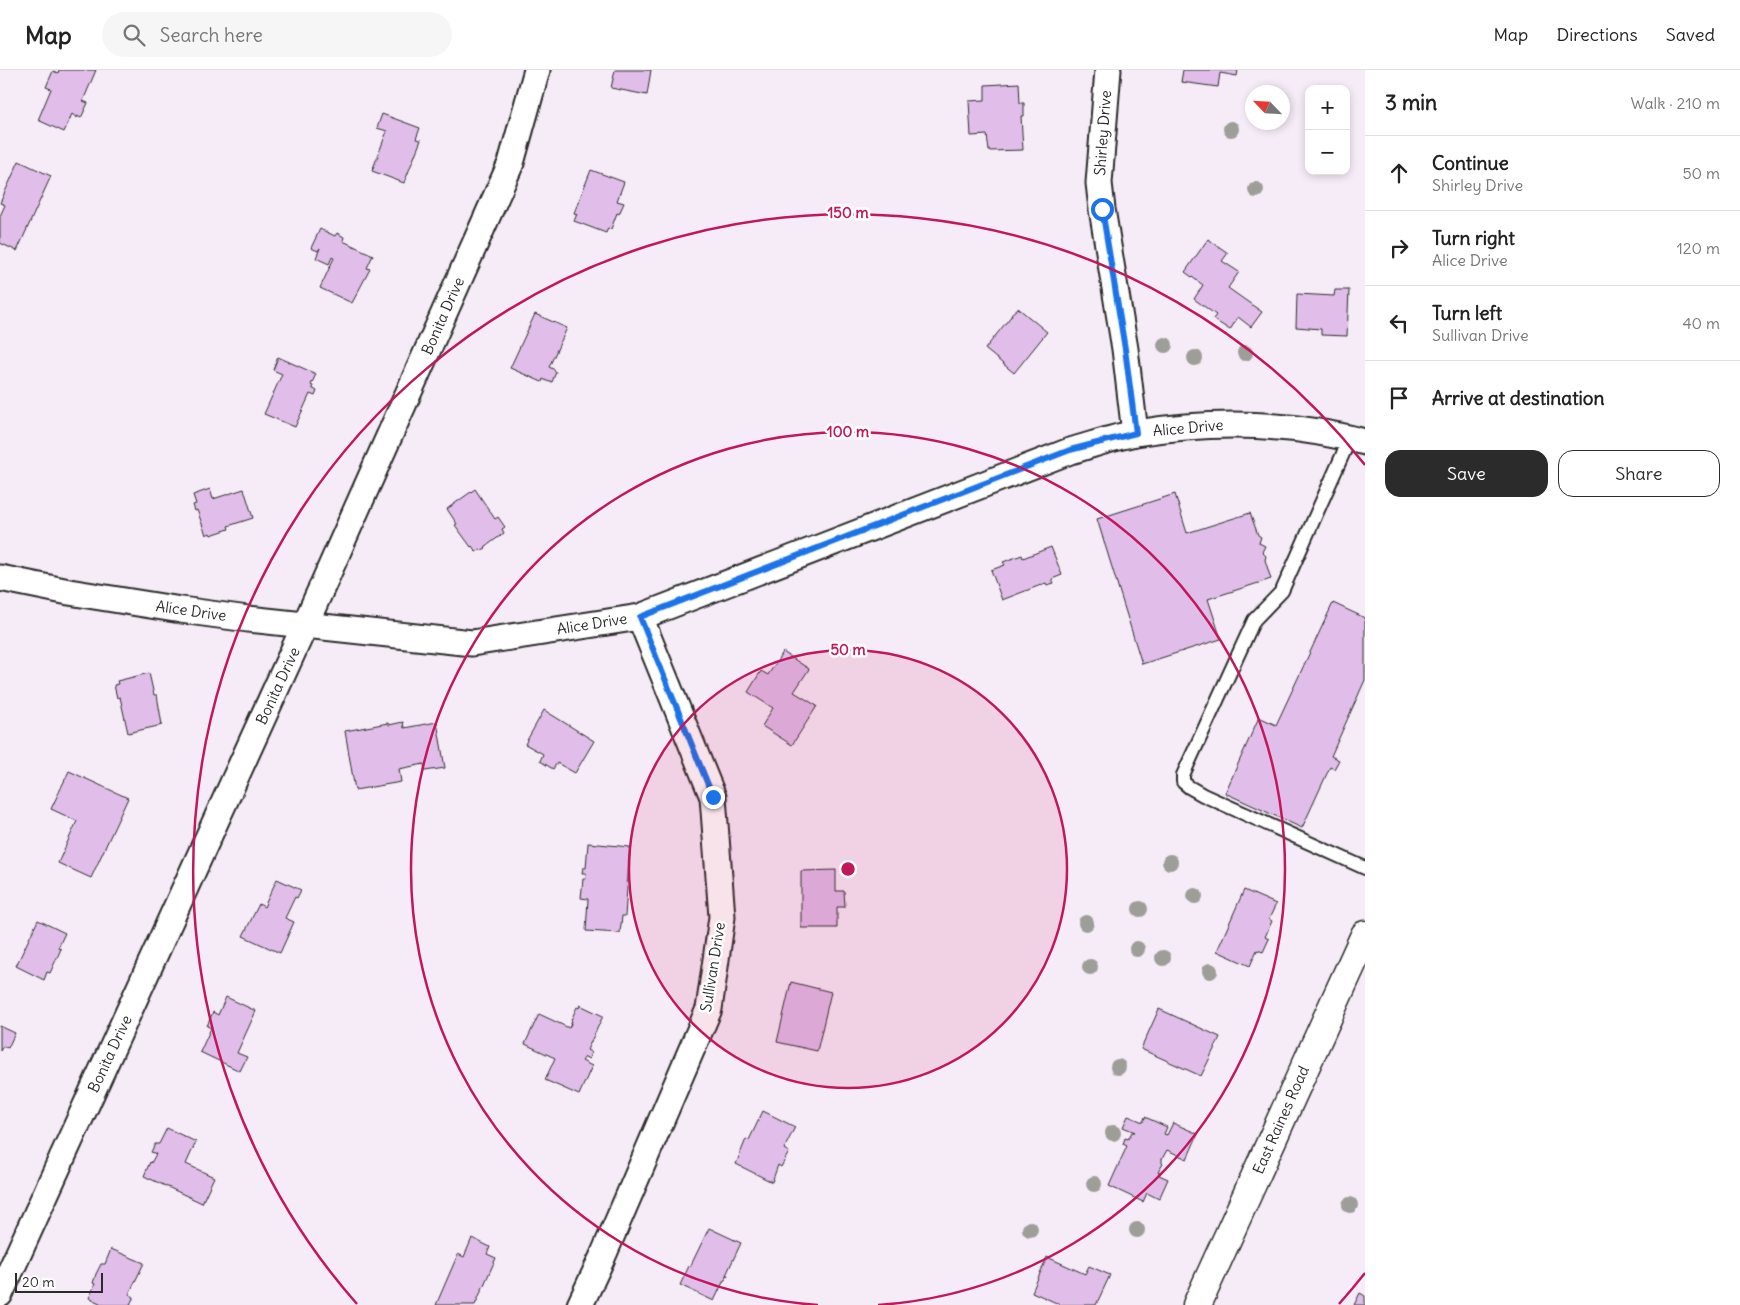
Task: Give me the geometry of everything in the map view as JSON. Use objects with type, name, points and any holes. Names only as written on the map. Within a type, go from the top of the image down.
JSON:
[{"type":"main road","name":"East Raines Road","points":[[1197,1305],[1365,935]]},
{"type":"street","name":"Bonita Drive","points":[[0,1294],[305,625],[512,163],[537,70]]},
{"type":"street","name":"Shirley Drive","points":[[1108,70],[1099,183],[1136,433]]},
{"type":"street","name":"Alice Drive","points":[[0,578],[69,592],[181,610],[472,643],[640,617],[1070,450],[1136,433],[1229,424],[1284,427],[1358,440]]},
{"type":"street","name":"Sullivan Drive","points":[[580,1305],[709,1009],[722,917],[713,797],[640,617]]},
{"type":"lane","points":[[1358,440],[1282,590],[1254,620],[1183,776],[1183,782],[1203,795],[1365,868]]},
{"type":"building","points":[[59,70],[96,70],[83,101],[88,103],[81,118],[77,116],[77,118],[72,114],[64,132],[38,120],[51,89],[46,87],[53,71],[58,73]]},
{"type":"building","points":[[615,70],[651,70],[647,95],[611,88]]},
{"type":"building","points":[[1183,70],[1238,70],[1237,76],[1220,73],[1218,87],[1181,82]]},
{"type":"building","points":[[1019,83],[1020,103],[1024,103],[1024,116],[1021,116],[1023,150],[989,151],[987,135],[971,136],[969,101],[985,100],[985,85]]},
{"type":"building","points":[[382,114],[420,128],[416,139],[421,140],[404,183],[372,171],[387,131],[377,128]]},
{"type":"building","points":[[19,161],[51,176],[17,251],[0,243],[0,216],[5,205],[0,203]]},
{"type":"building","points":[[591,170],[624,182],[617,201],[624,203],[619,214],[617,213],[611,229],[608,228],[606,233],[574,221],[577,214],[574,213]]},
{"type":"building","points":[[320,229],[335,236],[337,233],[344,237],[343,241],[373,255],[367,268],[370,269],[352,303],[320,288],[334,258],[332,257],[329,264],[316,258],[320,248],[318,251],[311,248]]},
{"type":"building","points":[[1208,239],[1228,253],[1222,261],[1239,272],[1228,288],[1262,312],[1251,327],[1238,317],[1230,330],[1213,319],[1216,315],[1194,299],[1203,285],[1185,272]]},
{"type":"building","points":[[1335,290],[1349,290],[1347,336],[1321,335],[1321,329],[1296,327],[1297,294],[1334,296]]},
{"type":"building","points":[[1018,308],[1047,332],[1014,373],[985,349],[1011,314]]},
{"type":"building","points":[[535,314],[567,328],[549,367],[556,372],[552,382],[543,379],[542,382],[510,368]]},
{"type":"building","points":[[278,357],[316,374],[311,385],[317,391],[315,396],[310,394],[295,427],[264,414],[282,374],[273,370]]},
{"type":"building","points":[[210,489],[213,499],[244,489],[253,518],[228,526],[229,529],[206,535],[197,510],[195,511],[193,505],[196,504],[193,495]]},
{"type":"building","points":[[475,489],[495,519],[498,517],[505,527],[502,529],[504,533],[486,548],[476,552],[455,525],[457,524],[447,509]]},
{"type":"building","points":[[1175,494],[1187,533],[1250,513],[1258,535],[1261,537],[1259,543],[1265,546],[1262,552],[1266,556],[1265,560],[1271,579],[1208,599],[1221,639],[1142,664],[1097,519]]},
{"type":"building","points":[[1051,547],[1062,575],[1052,579],[1054,583],[1047,585],[1046,583],[1002,600],[991,570],[1005,565],[1003,562],[1022,555],[1023,558]]},
{"type":"building","points":[[1333,603],[1365,618],[1365,680],[1331,756],[1339,760],[1334,769],[1330,767],[1302,828],[1225,793],[1259,717],[1276,725]]},
{"type":"building","points":[[783,652],[809,669],[794,692],[817,706],[792,745],[762,726],[773,708],[748,692],[761,671],[768,675]]},
{"type":"building","points":[[149,673],[154,695],[157,695],[162,725],[128,733],[120,697],[117,698],[114,685],[118,684],[117,681]]},
{"type":"building","points":[[544,710],[594,741],[575,773],[557,763],[553,769],[540,761],[543,754],[525,744]]},
{"type":"building","points":[[403,722],[404,728],[437,722],[445,768],[425,771],[424,764],[399,769],[401,782],[355,790],[345,731]]},
{"type":"building","points":[[69,771],[128,798],[91,878],[58,863],[77,821],[51,809]]},
{"type":"building","points":[[588,843],[630,847],[625,916],[622,916],[620,933],[586,931],[588,899],[581,898],[583,879],[585,879],[586,873],[582,873],[583,868],[586,868]]},
{"type":"building","points":[[836,870],[836,891],[844,891],[845,907],[837,907],[837,928],[801,928],[801,871]]},
{"type":"building","points":[[277,879],[301,890],[297,898],[295,897],[285,918],[294,922],[280,953],[243,936],[259,904],[264,907]]},
{"type":"building","points":[[1244,890],[1276,904],[1269,919],[1272,921],[1265,937],[1269,939],[1263,952],[1257,950],[1250,966],[1217,951]]},
{"type":"building","points":[[38,920],[65,933],[58,948],[61,949],[50,973],[47,972],[44,980],[16,966]]},
{"type":"building","points":[[791,982],[831,992],[817,1051],[777,1042]]},
{"type":"building","points":[[226,997],[256,1011],[237,1053],[247,1057],[240,1071],[200,1052],[211,1028],[207,1026],[213,1012],[218,1015]]},
{"type":"building","points":[[580,1005],[603,1016],[587,1050],[591,1052],[589,1059],[585,1057],[582,1061],[592,1066],[579,1095],[545,1080],[555,1058],[525,1044],[539,1014],[569,1028],[577,1007],[579,1008]]},
{"type":"building","points":[[1159,1009],[1220,1037],[1201,1076],[1141,1049]]},
{"type":"building","points":[[0,1026],[15,1033],[8,1048],[3,1046],[0,1051]]},
{"type":"building","points":[[763,1111],[795,1127],[784,1149],[789,1152],[781,1167],[778,1165],[772,1182],[736,1164],[746,1139],[749,1140]]},
{"type":"building","points":[[1128,1116],[1143,1122],[1145,1117],[1167,1127],[1164,1134],[1167,1135],[1173,1123],[1198,1134],[1187,1159],[1167,1150],[1162,1159],[1163,1164],[1158,1172],[1160,1173],[1159,1175],[1168,1179],[1159,1199],[1147,1193],[1143,1202],[1109,1186],[1127,1146],[1123,1144],[1125,1138],[1128,1139],[1132,1132],[1135,1132],[1123,1127]]},
{"type":"building","points":[[167,1128],[196,1142],[186,1164],[214,1177],[202,1203],[144,1176],[156,1154],[151,1152],[155,1144],[159,1144]]},
{"type":"building","points":[[709,1228],[741,1243],[726,1275],[728,1275],[714,1301],[680,1285]]},
{"type":"building","points":[[472,1238],[490,1247],[487,1254],[496,1258],[475,1305],[436,1305],[458,1254],[464,1257]]},
{"type":"building","points":[[111,1249],[144,1263],[129,1294],[134,1297],[130,1304],[132,1305],[104,1305],[89,1298],[95,1284],[93,1283],[96,1274],[101,1264],[105,1264]]},
{"type":"building","points":[[1047,1257],[1085,1274],[1089,1266],[1110,1275],[1096,1305],[1061,1305],[1032,1292]]},
{"type":"building","points":[[1360,1293],[1365,1296],[1365,1305],[1354,1305]]},
{"type":"route","points":[[713,797],[640,617],[1070,450],[1136,433],[1125,349],[1102,209]]}]
